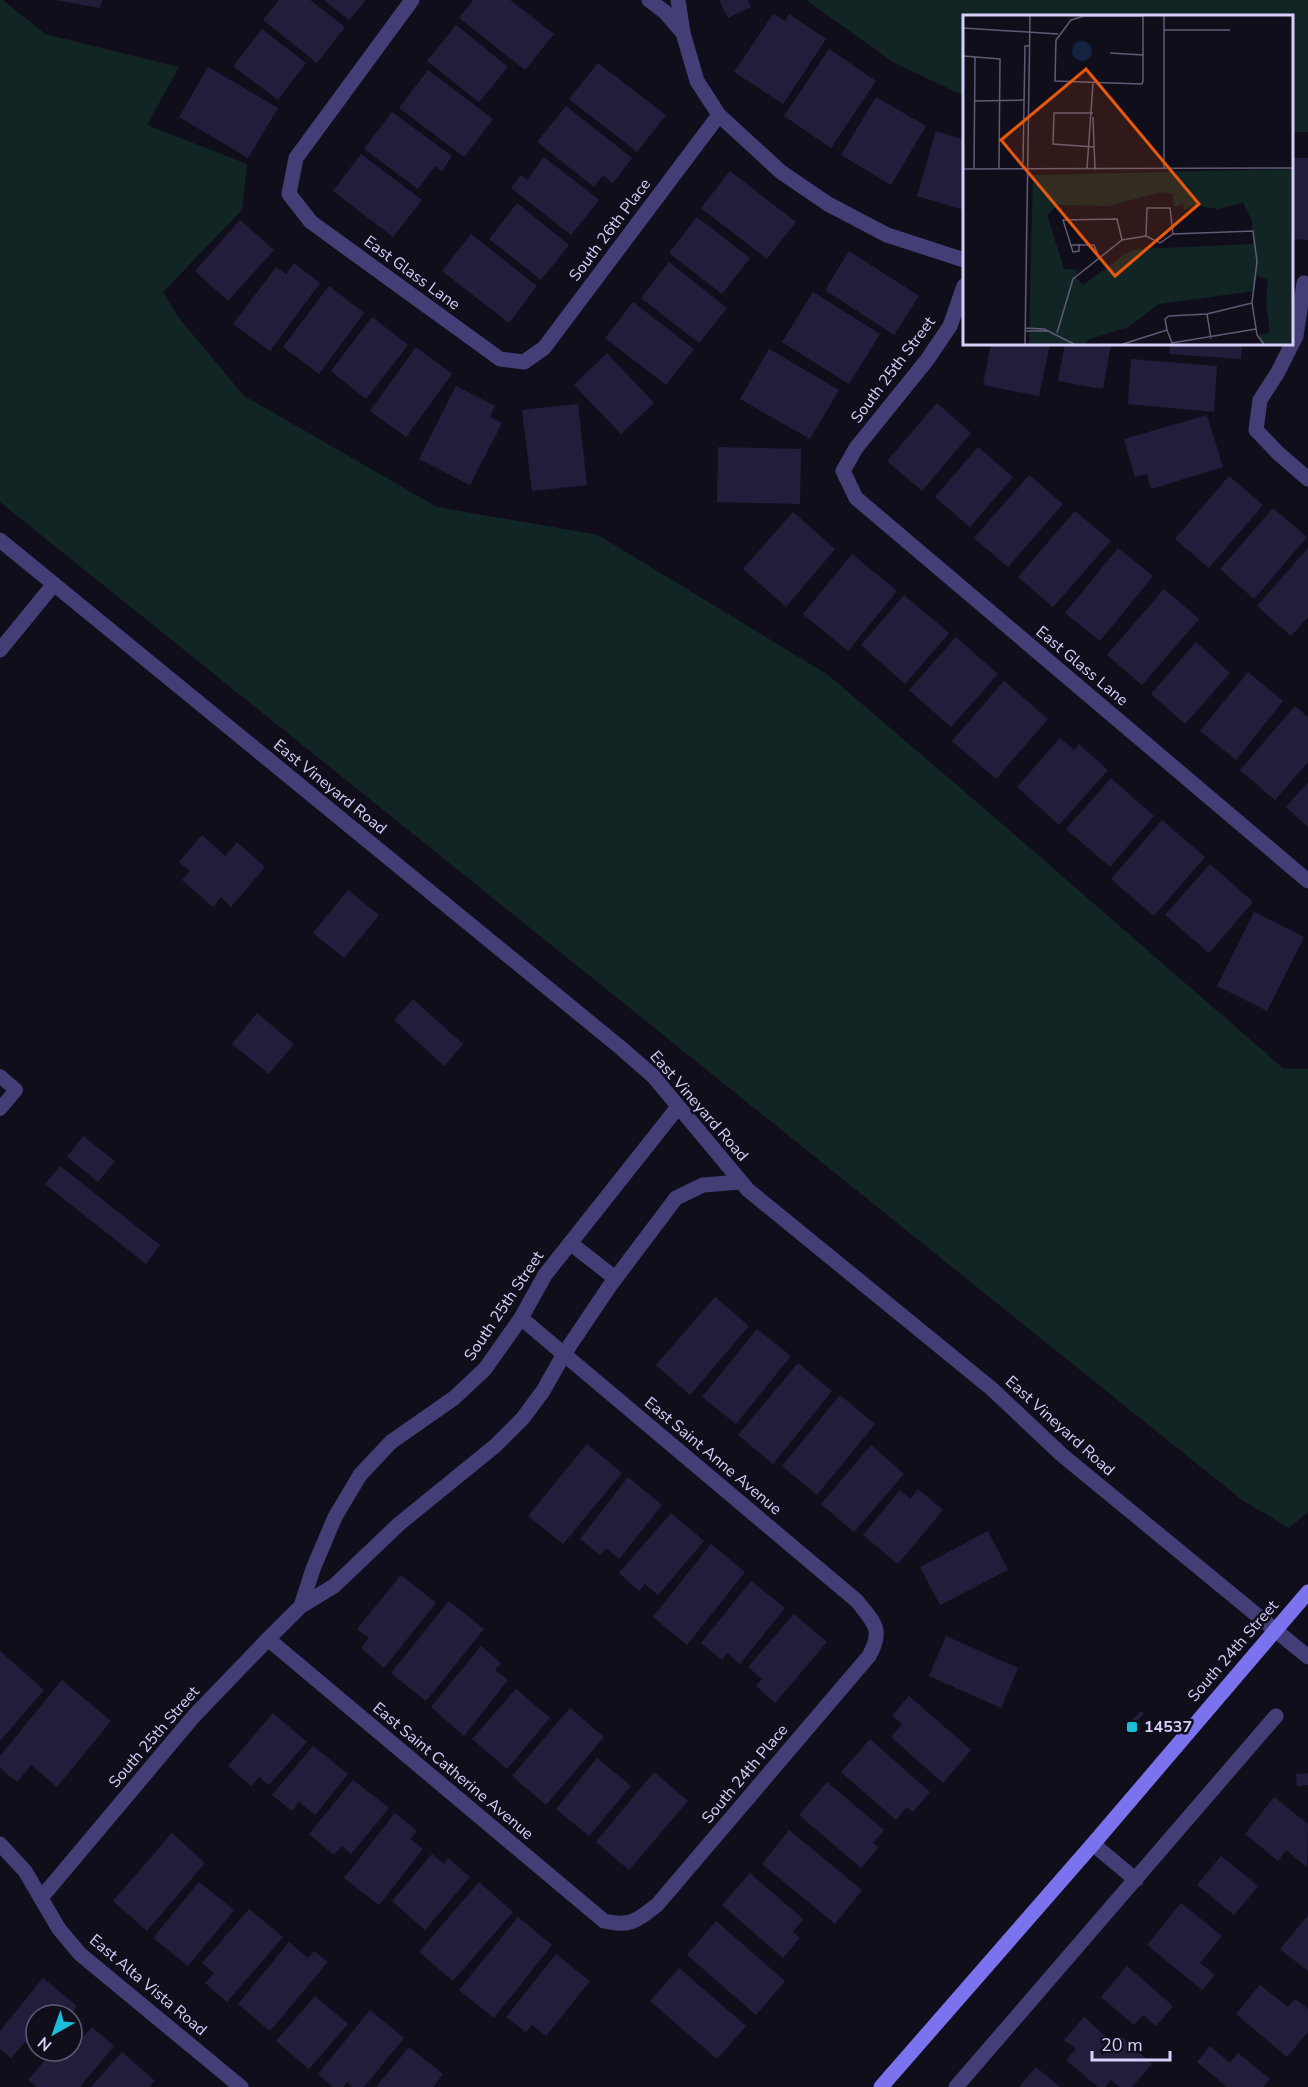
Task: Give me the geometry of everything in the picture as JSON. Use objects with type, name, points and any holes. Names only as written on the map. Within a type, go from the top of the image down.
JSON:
[{"type":"main road","name":"South 24th Street","points":[[881,2087],[1093,1844],[1308,1592]]},
{"type":"street","name":"East Glass Lane","points":[[412,0],[296,158],[289,194],[311,222],[500,359],[524,362]]},
{"type":"street","points":[[649,0],[665,12],[683,33]]},
{"type":"street","points":[[678,0],[683,33],[697,81],[719,115],[781,172],[828,204],[887,235],[963,260]]},
{"type":"street","name":"South 26th Place","points":[[524,362],[544,348],[719,115]]},
{"type":"street","points":[[1293,342],[1296,336],[1301,283]]},
{"type":"street","name":"South 25th Street","points":[[843,471],[856,448],[927,360],[950,326],[963,288]]},
{"type":"street","points":[[1292,345],[1260,400],[1256,430],[1308,479]]},
{"type":"street","name":"East Glass Lane","points":[[843,471],[856,498],[1308,881]]},
{"type":"street","name":"East Vineyard Road","points":[[0,540],[621,1048],[653,1076],[748,1190],[992,1389],[1062,1455],[1308,1657]]},
{"type":"street","points":[[0,651],[54,584]]},
{"type":"street","name":"South 25th Street","points":[[301,1606],[313,1569],[335,1517],[360,1474],[391,1442],[454,1398],[484,1369],[521,1318],[545,1275],[678,1107]]},
{"type":"street","name":"South 25th Street","points":[[41,1898],[194,1716],[301,1606],[334,1586],[399,1524],[495,1446],[523,1418],[543,1391],[564,1354],[615,1278],[676,1198],[703,1185],[741,1182]]},
{"type":"street","points":[[570,1243],[615,1278]]},
{"type":"street","name":"East Saint Anne Avenue","points":[[521,1318],[857,1601],[877,1628]]},
{"type":"street","name":"South 24th Place","points":[[619,1924],[637,1922],[657,1905],[869,1656],[877,1642],[877,1628]]},
{"type":"street","name":"East Saint Catherine Avenue","points":[[268,1639],[604,1921],[619,1924]]},
{"type":"street","points":[[956,2087],[1276,1716]]},
{"type":"street","name":"East Alta Vista Road","points":[[0,1844],[25,1871],[59,1929],[81,1954],[241,2087]]},
{"type":"street","points":[[1093,1844],[1136,1880]]},
{"type":"lane","points":[[0,1076],[16,1090],[0,1108]]},
{"type":"green space","points":[[0,0],[3,0],[45,34],[179,67],[147,125],[247,164],[242,210],[163,292],[178,317],[244,396],[437,507],[598,535],[828,675],[1284,1069],[1308,1069],[1308,1512],[1289,1528],[1242,1500],[0,502]]},
{"type":"green space","points":[[806,0],[1308,0],[1308,132],[1293,132],[1293,15],[963,15],[963,96],[893,62]]},
{"type":"building","points":[[55,0],[102,0],[100,8]]},
{"type":"building","points":[[279,0],[310,0],[345,27],[317,63],[263,20]]},
{"type":"building","points":[[324,0],[366,0],[349,20]]},
{"type":"building","points":[[473,0],[510,0],[554,34],[525,70],[459,18]]},
{"type":"building","points":[[719,0],[748,0],[751,7],[728,18]]},
{"type":"building","points":[[773,14],[785,21],[789,14],[826,39],[783,104],[734,72]]},
{"type":"building","points":[[456,25],[508,67],[479,102],[427,61]]},
{"type":"building","points":[[262,29],[306,63],[278,100],[233,66]]},
{"type":"building","points":[[829,49],[876,81],[831,148],[784,116]]},
{"type":"building","points":[[598,63],[666,115],[637,152],[569,99]]},
{"type":"building","points":[[208,67],[278,108],[248,158],[179,117]]},
{"type":"building","points":[[428,70],[493,119],[464,157],[399,108]]},
{"type":"building","points":[[876,97],[926,126],[891,185],[841,155]]},
{"type":"building","points":[[566,106],[632,158],[613,183],[603,175],[594,187],[537,142]]},
{"type":"building","points":[[392,112],[452,156],[442,171],[435,166],[418,189],[364,149]]},
{"type":"building","points":[[936,131],[963,140],[963,210],[917,196]]},
{"type":"building","points":[[361,154],[422,200],[393,237],[333,191]]},
{"type":"building","points":[[544,157],[599,200],[571,235],[511,188],[521,175],[527,180]]},
{"type":"building","points":[[1293,158],[1308,158],[1308,240],[1293,239]]},
{"type":"building","points":[[730,171],[796,222],[767,259],[701,208]]},
{"type":"building","points":[[517,203],[569,245],[541,280],[489,239]]},
{"type":"building","points":[[697,217],[750,258],[722,294],[669,253]]},
{"type":"building","points":[[240,220],[274,250],[228,301],[195,271]]},
{"type":"building","points":[[471,234],[537,286],[509,323],[442,271]]},
{"type":"building","points":[[849,251],[919,296],[894,335],[825,290]]},
{"type":"building","points":[[669,262],[727,308],[699,343],[641,298]]},
{"type":"building","points":[[294,263],[320,283],[270,351],[233,324],[276,267],[286,274]]},
{"type":"building","points":[[329,286],[364,313],[319,374],[283,347]]},
{"type":"building","points":[[813,292],[880,334],[849,384],[782,342]]},
{"type":"building","points":[[633,302],[694,349],[666,385],[605,338]]},
{"type":"building","points":[[372,317],[408,345],[366,399],[331,371]]},
{"type":"building","points":[[991,345],[1050,345],[1039,396],[983,385]]},
{"type":"building","points":[[1065,345],[1111,345],[1103,389],[1058,381]]},
{"type":"building","points":[[1170,345],[1242,345],[1241,359],[1169,354]]},
{"type":"building","points":[[416,347],[452,374],[406,437],[370,411]]},
{"type":"building","points":[[769,349],[839,390],[810,439],[740,399]]},
{"type":"building","points":[[607,353],[654,403],[621,434],[574,385]]},
{"type":"building","points":[[1131,359],[1217,366],[1214,412],[1128,404]]},
{"type":"building","points":[[456,386],[495,406],[490,417],[502,423],[470,485],[419,459]]},
{"type":"building","points":[[937,403],[971,433],[922,491],[887,461]]},
{"type":"building","points":[[578,404],[587,485],[532,491],[522,410]]},
{"type":"building","points":[[1207,415],[1223,467],[1151,489],[1147,474],[1135,477],[1124,439]]},
{"type":"building","points":[[718,447],[801,449],[800,504],[717,502]]},
{"type":"building","points":[[978,447],[1013,477],[970,527],[935,497]]},
{"type":"building","points":[[1029,475],[1063,504],[1008,567],[974,538]]},
{"type":"building","points":[[1229,476],[1263,505],[1209,568],[1175,539]]},
{"type":"building","points":[[1273,508],[1307,537],[1254,599],[1220,569]]},
{"type":"building","points":[[1075,511],[1111,541],[1053,607],[1018,577]]},
{"type":"building","points":[[793,512],[835,549],[786,607],[743,569]]},
{"type":"building","points":[[1118,548],[1153,576],[1100,641],[1065,613]]},
{"type":"building","points":[[1308,548],[1308,617],[1291,636],[1257,606]]},
{"type":"building","points":[[852,554],[897,591],[848,651],[803,614]]},
{"type":"building","points":[[1164,589],[1199,619],[1142,685],[1107,655]]},
{"type":"building","points":[[904,595],[949,633],[905,684],[861,645]]},
{"type":"building","points":[[956,637],[998,674],[951,727],[909,690]]},
{"type":"building","points":[[1196,642],[1230,673],[1185,724],[1151,694]]},
{"type":"building","points":[[1248,672],[1283,701],[1236,760],[1200,731]]},
{"type":"building","points":[[1004,681],[1048,719],[996,779],[952,741]]},
{"type":"building","points":[[1295,706],[1308,717],[1308,762],[1275,800],[1240,770]]},
{"type":"building","points":[[1060,738],[1074,750],[1079,744],[1108,770],[1059,825],[1017,787]]},
{"type":"building","points":[[1111,778],[1154,816],[1110,867],[1066,829]]},
{"type":"building","points":[[1308,782],[1308,827],[1286,807]]},
{"type":"building","points":[[1162,820],[1205,857],[1154,916],[1111,879]]},
{"type":"building","points":[[202,835],[225,856],[237,842],[265,867],[231,907],[221,897],[213,907],[182,880],[190,871],[179,862]]},
{"type":"building","points":[[1210,864],[1253,902],[1209,953],[1165,915]]},
{"type":"building","points":[[348,890],[379,915],[344,958],[313,933]]},
{"type":"building","points":[[1254,912],[1304,937],[1267,1011],[1217,986]]},
{"type":"building","points":[[413,999],[463,1044],[444,1066],[394,1020]]},
{"type":"building","points":[[257,1013],[294,1044],[269,1074],[232,1044]]},
{"type":"building","points":[[83,1136],[115,1161],[98,1182],[67,1157]]},
{"type":"building","points":[[60,1166],[160,1245],[146,1264],[45,1184]]},
{"type":"building","points":[[715,1297],[749,1326],[690,1395],[656,1365]]},
{"type":"building","points":[[757,1329],[791,1356],[736,1424],[702,1397]]},
{"type":"building","points":[[798,1363],[832,1391],[773,1464],[738,1435]]},
{"type":"building","points":[[840,1395],[875,1424],[817,1495],[782,1466]]},
{"type":"building","points":[[587,1444],[622,1473],[563,1544],[528,1516]]},
{"type":"building","points":[[871,1445],[904,1474],[854,1532],[821,1504]]},
{"type":"building","points":[[628,1477],[662,1505],[619,1559],[606,1548],[600,1555],[580,1539]]},
{"type":"building","points":[[918,1489],[943,1510],[898,1564],[863,1535],[900,1490],[910,1499]]},
{"type":"building","points":[[671,1513],[704,1541],[658,1595],[645,1584],[639,1591],[619,1573]]},
{"type":"building","points":[[988,1531],[1008,1570],[940,1605],[920,1567]]},
{"type":"building","points":[[711,1544],[745,1572],[687,1645],[653,1617]]},
{"type":"building","points":[[401,1575],[436,1603],[384,1668],[361,1648],[369,1638],[357,1629]]},
{"type":"building","points":[[751,1581],[785,1608],[740,1664],[727,1653],[722,1660],[701,1643]]},
{"type":"building","points":[[449,1601],[484,1629],[426,1701],[391,1673]]},
{"type":"building","points":[[794,1614],[827,1642],[775,1703],[756,1686],[762,1679],[748,1667]]},
{"type":"building","points":[[946,1636],[1018,1668],[1001,1708],[929,1676]]},
{"type":"building","points":[[481,1646],[501,1663],[495,1670],[508,1680],[464,1736],[431,1707]]},
{"type":"building","points":[[0,1651],[44,1690],[0,1741]]},
{"type":"building","points":[[62,1680],[111,1721],[57,1787],[31,1765],[17,1782],[0,1768],[0,1756]]},
{"type":"building","points":[[516,1689],[550,1718],[507,1769],[472,1739]]},
{"type":"building","points":[[909,1696],[971,1750],[943,1783],[891,1737],[902,1724],[892,1716]]},
{"type":"building","points":[[570,1708],[604,1737],[546,1805],[512,1776]]},
{"type":"building","points":[[1141,1711],[1144,1714],[1134,1724],[1131,1721]]},
{"type":"building","points":[[273,1713],[307,1742],[269,1785],[259,1777],[251,1786],[228,1766]]},
{"type":"building","points":[[870,1739],[930,1792],[913,1812],[907,1807],[896,1820],[841,1772]]},
{"type":"building","points":[[313,1746],[348,1774],[315,1815],[299,1802],[292,1811],[272,1795]]},
{"type":"building","points":[[597,1758],[631,1786],[589,1836],[556,1809]]},
{"type":"building","points":[[654,1772],[688,1801],[629,1870],[596,1842]]},
{"type":"building","points":[[1308,1773],[1308,1785],[1297,1786],[1296,1774]]},
{"type":"building","points":[[353,1780],[389,1808],[351,1854],[342,1846],[334,1855],[309,1834]]},
{"type":"building","points":[[827,1782],[884,1830],[873,1843],[879,1847],[861,1868],[799,1815]]},
{"type":"building","points":[[1274,1797],[1308,1824],[1307,1867],[1286,1850],[1278,1861],[1245,1834]]},
{"type":"building","points":[[395,1813],[417,1831],[410,1839],[423,1849],[379,1905],[344,1878]]},
{"type":"building","points":[[789,1830],[862,1890],[835,1924],[762,1864]]},
{"type":"building","points":[[172,1833],[205,1863],[147,1931],[113,1901]]},
{"type":"building","points":[[432,1854],[444,1864],[448,1858],[470,1877],[425,1930],[392,1901]]},
{"type":"building","points":[[1221,1856],[1258,1886],[1234,1915],[1197,1885]]},
{"type":"building","points":[[750,1873],[803,1919],[793,1932],[800,1938],[783,1958],[722,1905]]},
{"type":"building","points":[[199,1882],[234,1910],[188,1966],[153,1938]]},
{"type":"building","points":[[479,1882],[513,1912],[453,1981],[419,1952]]},
{"type":"building","points":[[1181,1903],[1222,1936],[1200,1963],[1215,1975],[1202,1990],[1147,1945]]},
{"type":"building","points":[[249,1909],[283,1937],[227,2002],[205,1983],[214,1973],[202,1963]]},
{"type":"building","points":[[1308,1915],[1308,1971],[1280,1949]]},
{"type":"building","points":[[518,1917],[552,1945],[494,2018],[459,1990]]},
{"type":"building","points":[[716,1921],[785,1981],[756,2015],[687,1955]]},
{"type":"building","points":[[289,1942],[308,1958],[314,1951],[328,1962],[270,2031],[238,2004]]},
{"type":"building","points":[[556,1954],[590,1981],[546,2036],[532,2025],[526,2032],[506,2017]]},
{"type":"building","points":[[1127,1966],[1173,2006],[1156,2026],[1143,2015],[1134,2025],[1101,1997]]},
{"type":"building","points":[[679,1968],[746,2026],[717,2059],[650,2001]]},
{"type":"building","points":[[43,1978],[73,2003],[24,2003],[24,2043],[11,2058],[0,2049],[0,2031]]},
{"type":"building","points":[[1260,1985],[1288,2007],[1295,1999],[1308,2009],[1308,2032],[1287,2057],[1236,2014]]},
{"type":"building","points":[[315,1996],[348,2024],[309,2069],[276,2041]]},
{"type":"building","points":[[370,2010],[404,2038],[364,2087],[352,2087],[347,2082],[343,2087],[333,2087],[318,2074]]},
{"type":"building","points":[[1084,2017],[1114,2044],[1121,2036],[1152,2064],[1132,2087],[1120,2087],[1111,2080],[1105,2087],[1098,2087],[1066,2060],[1076,2049],[1064,2040]]},
{"type":"building","points":[[92,2027],[114,2046],[80,2087],[37,2087],[28,2080],[43,2063],[84,2063],[84,2036]]},
{"type":"building","points":[[1210,2046],[1230,2063],[1238,2053],[1270,2079],[1263,2087],[1227,2087],[1197,2062]]},
{"type":"building","points":[[409,2047],[443,2074],[433,2087],[376,2087]]},
{"type":"building","points":[[122,2052],[155,2081],[149,2087],[91,2087]]},
{"type":"building","points":[[1036,2067],[1060,2087],[1019,2087]]},
{"type":"place","name":"14537","points":[[1132,1727]]}]
